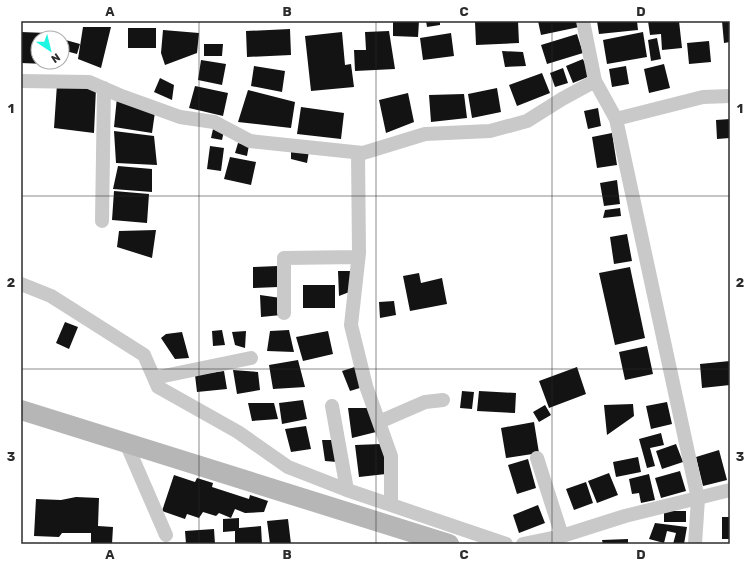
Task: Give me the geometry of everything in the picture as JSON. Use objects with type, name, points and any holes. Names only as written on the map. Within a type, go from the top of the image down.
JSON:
[{"type":"main road","points":[[21,410],[449,544]]},
{"type":"street","points":[[583,21],[595,81],[616,119],[698,499],[695,544]]},
{"type":"street","points":[[21,81],[89,82],[180,116],[214,122],[250,141],[363,154],[425,134],[490,131],[527,121],[595,81]]},
{"type":"street","points":[[102,221],[104,88]]},
{"type":"street","points":[[616,119],[703,97],[730,96]]},
{"type":"street","points":[[358,153],[358,258],[351,325],[366,386],[391,456],[391,504]]},
{"type":"street","points":[[284,313],[284,258],[358,258]]},
{"type":"street","points":[[21,284],[51,296],[144,355],[158,387],[238,432],[288,467],[347,490],[506,544]]},
{"type":"street","points":[[154,378],[251,358]]},
{"type":"street","points":[[379,422],[425,402],[443,400]]},
{"type":"street","points":[[332,406],[347,490]]},
{"type":"street","points":[[126,443],[166,535]]},
{"type":"street","points":[[537,458],[562,536]]},
{"type":"street","points":[[523,544],[562,536],[625,516],[730,490]]},
{"type":"building","points":[[393,21],[419,21],[418,37],[393,36]]},
{"type":"building","points":[[426,21],[440,21],[440,25],[427,27]]},
{"type":"building","points":[[518,21],[519,43],[476,45],[475,22]]},
{"type":"building","points":[[538,21],[578,21],[579,27],[541,35]]},
{"type":"building","points":[[597,21],[637,21],[638,30],[599,34]]},
{"type":"building","points":[[648,21],[679,21],[682,48],[662,50],[661,34],[650,35]]},
{"type":"building","points":[[722,21],[730,21],[730,42],[724,43]]},
{"type":"building","points":[[83,27],[111,27],[101,68],[78,59]]},
{"type":"building","points":[[128,28],[156,28],[156,48],[128,48]]},
{"type":"building","points":[[290,29],[291,55],[247,57],[246,31]]},
{"type":"building","points":[[163,30],[199,33],[197,53],[165,65],[161,53]]},
{"type":"building","points":[[389,31],[395,69],[355,71],[354,50],[366,50],[365,32]]},
{"type":"building","points":[[21,32],[30,32],[30,63],[21,63]]},
{"type":"building","points":[[342,32],[345,65],[351,64],[354,87],[311,91],[305,36]]},
{"type":"building","points":[[643,32],[647,57],[607,64],[603,40]]},
{"type":"building","points":[[451,33],[454,56],[423,60],[420,38]]},
{"type":"building","points":[[577,34],[583,53],[547,64],[541,45]]},
{"type":"building","points":[[657,38],[661,59],[651,61],[648,40]]},
{"type":"building","points":[[70,41],[80,44],[77,54],[70,52]]},
{"type":"building","points":[[709,41],[711,62],[689,64],[687,43]]},
{"type":"building","points":[[204,44],[223,44],[222,56],[204,56]]},
{"type":"building","points":[[502,51],[523,52],[526,66],[505,67]]},
{"type":"building","points":[[583,59],[590,76],[573,83],[566,66]]},
{"type":"building","points":[[201,60],[226,64],[222,85],[198,80]]},
{"type":"building","points":[[664,64],[670,88],[649,93],[644,69]]},
{"type":"building","points":[[254,66],[285,71],[282,92],[251,86]]},
{"type":"building","points":[[626,66],[629,84],[612,87],[609,69]]},
{"type":"building","points":[[563,68],[568,83],[555,87],[550,73]]},
{"type":"building","points":[[542,73],[550,93],[517,106],[509,85]]},
{"type":"building","points":[[160,78],[174,85],[172,100],[154,92]]},
{"type":"building","points":[[57,84],[96,88],[94,133],[54,128]]},
{"type":"building","points":[[195,86],[228,93],[223,116],[189,108]]},
{"type":"building","points":[[497,88],[501,112],[472,118],[468,94]]},
{"type":"building","points":[[248,90],[295,102],[291,128],[238,122]]},
{"type":"building","points":[[408,93],[414,122],[386,133],[379,100]]},
{"type":"building","points":[[464,94],[467,118],[431,122],[429,95]]},
{"type":"building","points":[[117,97],[155,112],[152,133],[114,127]]},
{"type":"building","points":[[301,107],[344,113],[341,139],[297,134]]},
{"type":"building","points":[[598,108],[601,126],[588,129],[584,111]]},
{"type":"building","points":[[730,119],[730,138],[717,139],[716,120]]},
{"type":"building","points":[[213,129],[224,131],[222,140],[211,138]]},
{"type":"building","points":[[114,131],[154,136],[157,165],[116,163]]},
{"type":"building","points":[[612,133],[617,165],[597,168],[592,137]]},
{"type":"building","points":[[238,143],[249,145],[247,156],[235,153]]},
{"type":"building","points":[[210,146],[224,148],[221,171],[207,169]]},
{"type":"building","points":[[291,148],[309,151],[307,163],[291,159]]},
{"type":"building","points":[[230,157],[256,162],[251,185],[224,179]]},
{"type":"building","points":[[118,166],[152,169],[152,192],[113,189]]},
{"type":"building","points":[[617,180],[620,204],[604,206],[600,183]]},
{"type":"building","points":[[114,191],[149,194],[147,223],[112,220]]},
{"type":"building","points":[[620,208],[621,216],[603,218],[605,210]]},
{"type":"building","points":[[156,230],[152,258],[117,247],[119,231]]},
{"type":"building","points":[[627,234],[632,261],[614,264],[610,237]]},
{"type":"building","points":[[278,266],[278,287],[253,288],[253,267]]},
{"type":"building","points":[[630,267],[645,338],[615,345],[599,273]]},
{"type":"building","points":[[338,271],[354,271],[352,291],[339,296]]},
{"type":"building","points":[[419,273],[421,283],[442,278],[447,304],[410,311],[403,276]]},
{"type":"building","points":[[303,285],[335,285],[335,308],[303,308]]},
{"type":"building","points":[[260,295],[281,298],[281,315],[261,317]]},
{"type":"building","points":[[394,301],[396,315],[380,318],[379,302]]},
{"type":"building","points":[[65,322],[78,327],[69,349],[56,343]]},
{"type":"building","points":[[222,330],[225,345],[213,346],[212,331]]},
{"type":"building","points":[[289,330],[294,352],[267,351],[270,331]]},
{"type":"building","points":[[246,331],[245,348],[235,345],[232,332]]},
{"type":"building","points":[[328,331],[333,354],[303,361],[296,337]]},
{"type":"building","points":[[182,332],[189,358],[175,359],[161,338],[166,334]]},
{"type":"building","points":[[647,346],[653,374],[625,380],[619,352]]},
{"type":"building","points":[[298,360],[305,387],[273,389],[269,365]]},
{"type":"building","points":[[730,361],[730,385],[702,388],[700,364]]},
{"type":"building","points":[[358,366],[363,387],[350,391],[342,371]]},
{"type":"building","points":[[577,367],[586,394],[549,408],[539,381]]},
{"type":"building","points":[[233,370],[258,372],[260,390],[237,394]]},
{"type":"building","points":[[224,371],[227,389],[197,392],[195,375]]},
{"type":"building","points":[[462,391],[474,392],[472,409],[460,408]]},
{"type":"building","points":[[479,391],[516,393],[515,413],[477,411]]},
{"type":"building","points":[[303,400],[307,419],[282,424],[279,403]]},
{"type":"building","points":[[667,402],[672,424],[651,429],[646,406]]},
{"type":"building","points":[[248,403],[274,403],[278,419],[252,421]]},
{"type":"building","points":[[633,404],[634,416],[607,435],[604,405]]},
{"type":"building","points":[[545,405],[551,415],[539,422],[533,412]]},
{"type":"building","points":[[348,408],[368,408],[376,432],[352,438]]},
{"type":"building","points":[[534,422],[539,453],[506,458],[501,428]]},
{"type":"building","points":[[306,426],[311,449],[291,452],[285,429]]},
{"type":"building","points":[[661,433],[664,445],[650,448],[655,466],[647,468],[639,439]]},
{"type":"building","points":[[322,440],[334,440],[337,462],[325,461]]},
{"type":"building","points":[[381,444],[386,461],[386,474],[359,477],[355,445]]},
{"type":"building","points":[[676,444],[683,462],[662,469],[656,451]]},
{"type":"building","points":[[719,450],[727,480],[703,486],[696,457]]},
{"type":"building","points":[[638,457],[641,472],[616,477],[613,462]]},
{"type":"building","points":[[528,459],[536,488],[517,494],[508,465]]},
{"type":"building","points":[[680,471],[686,491],[661,498],[655,478]]},
{"type":"building","points":[[609,473],[618,495],[597,503],[588,481]]},
{"type":"building","points":[[649,474],[655,500],[641,503],[639,493],[632,494],[629,479]]},
{"type":"building","points":[[174,475],[195,482],[197,478],[213,483],[212,487],[249,499],[250,495],[268,501],[264,512],[245,513],[235,509],[231,518],[219,513],[216,516],[203,512],[199,518],[187,514],[185,519],[162,511]]},
{"type":"building","points":[[586,482],[593,503],[574,510],[566,489]]},
{"type":"building","points":[[76,497],[99,498],[98,526],[113,527],[112,544],[91,544],[91,533],[62,533],[59,537],[34,536],[36,499],[61,500]]},
{"type":"building","points":[[538,505],[545,523],[519,533],[513,515]]},
{"type":"building","points":[[664,511],[686,511],[686,522],[664,522]]},
{"type":"building","points":[[722,517],[730,517],[730,539],[722,539]]},
{"type":"building","points":[[239,518],[239,528],[261,526],[262,544],[235,544],[235,531],[223,532],[223,519]]},
{"type":"building","points":[[288,519],[291,544],[270,544],[267,521]]},
{"type":"building","points":[[655,523],[687,527],[684,544],[673,544],[676,533],[667,531],[664,543],[649,539]]},
{"type":"building","points":[[214,529],[215,544],[186,544],[185,531]]},
{"type":"building","points":[[628,539],[628,544],[603,544],[602,540]]}]
